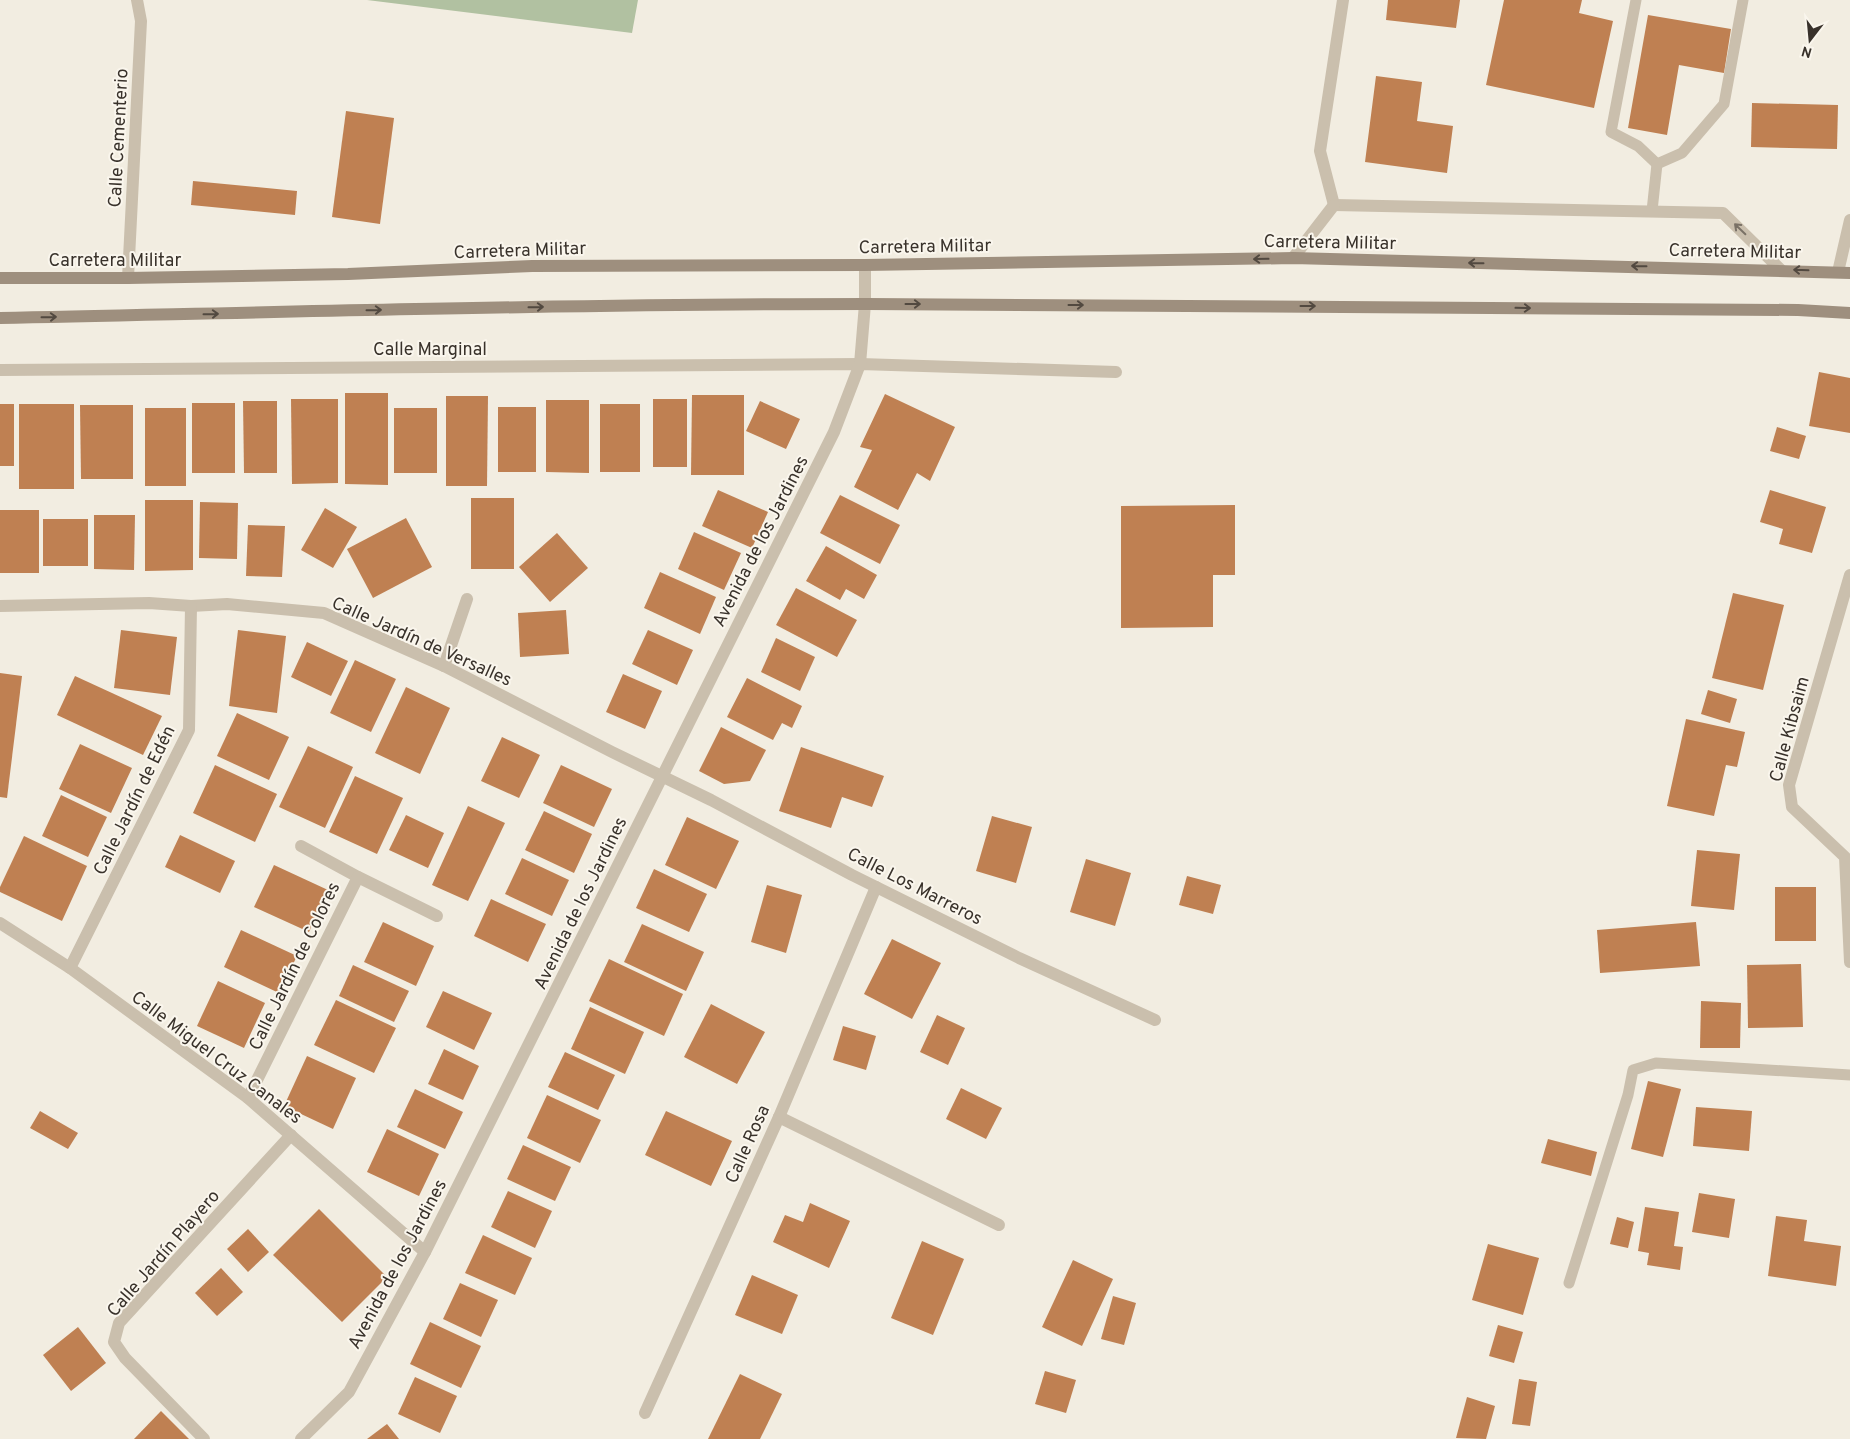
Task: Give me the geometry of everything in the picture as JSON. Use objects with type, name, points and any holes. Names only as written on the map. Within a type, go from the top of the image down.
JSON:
[{"type":"main road","name":"Carretera Militar","points":[[0,278],[348,274],[532,266],[865,265],[1293,258],[1844,272]]},
{"type":"main road","points":[[0,318],[526,307],[864,304],[1394,306],[1798,310],[1850,313]]},
{"type":"street","name":"Calle Cementerio","points":[[128,278],[141,21],[137,0]]},
{"type":"street","points":[[1334,205],[1320,151],[1344,0]]},
{"type":"street","points":[[1334,205],[1723,213],[1782,270]]},
{"type":"street","points":[[1293,258],[1334,205]]},
{"type":"street","points":[[1844,272],[1850,220]]},
{"type":"street","name":"Avenida de los Jardines","points":[[301,1439],[349,1392],[425,1252],[834,432],[860,364],[865,265]]},
{"type":"street","name":"Calle Marginal","points":[[0,370],[860,364],[1116,372]]},
{"type":"street","name":"Calle Kibsaim","points":[[1850,575],[1789,785],[1792,807],[1845,858],[1850,962]]},
{"type":"street","points":[[444,666],[467,600]]},
{"type":"street","name":"Calle Jardín de Versalles","points":[[0,606],[149,603],[191,606],[227,604],[324,613],[444,666],[662,777]]},
{"type":"street","name":"Calle Jardín de Edén","points":[[70,968],[189,730],[191,606]]},
{"type":"street","name":"Calle Los Marreros","points":[[662,777],[711,800],[876,887],[1019,958],[1155,1020]]},
{"type":"street","name":"Calle Jardín de Colores","points":[[302,846],[437,916]]},
{"type":"street","name":"Calle Jardín de Colores","points":[[248,1098],[358,876]]},
{"type":"street","name":"Calle Rosa","points":[[645,1413],[779,1117],[876,887]]},
{"type":"street","name":"Calle Miguel Cruz Canales","points":[[0,923],[70,968],[248,1098],[425,1252]]},
{"type":"street","points":[[779,1117],[998,1225]]},
{"type":"street","name":"Calle Jardín Playero","points":[[204,1439],[125,1358],[114,1342],[119,1323],[291,1135]]},
{"type":"lane","points":[[1636,0],[1611,132],[1638,146],[1657,164]]},
{"type":"lane","points":[[1657,164],[1682,153],[1724,104],[1743,0]]},
{"type":"lane","points":[[1652,211],[1657,164]]},
{"type":"lane","points":[[1569,1283],[1628,1095],[1633,1070],[1656,1063],[1850,1076]]},
{"type":"green space","points":[[367,0],[638,0],[632,33]]},
{"type":"building","points":[[1388,0],[1460,0],[1456,28],[1386,20]]},
{"type":"building","points":[[1504,0],[1582,0],[1579,13],[1613,21],[1594,108],[1486,85]]},
{"type":"building","points":[[1648,15],[1731,29],[1724,73],[1679,65],[1667,135],[1628,128]]},
{"type":"building","points":[[1376,76],[1422,82],[1417,121],[1453,126],[1447,173],[1365,162]]},
{"type":"building","points":[[1752,103],[1838,105],[1837,149],[1751,147]]},
{"type":"building","points":[[346,111],[394,118],[380,224],[332,217]]},
{"type":"building","points":[[193,181],[297,191],[295,215],[191,205]]},
{"type":"building","points":[[1819,372],[1850,378],[1850,433],[1809,426]]},
{"type":"building","points":[[345,393],[388,393],[388,485],[345,484]]},
{"type":"building","points":[[885,394],[955,427],[930,481],[917,473],[898,510],[854,487],[872,450],[860,447]]},
{"type":"building","points":[[692,395],[744,395],[744,475],[691,475]]},
{"type":"building","points":[[446,396],[488,396],[487,486],[446,486]]},
{"type":"building","points":[[291,399],[338,399],[338,483],[292,484]]},
{"type":"building","points":[[653,399],[687,399],[687,467],[653,467]]},
{"type":"building","points":[[546,400],[589,400],[589,473],[546,472]]},
{"type":"building","points":[[243,401],[277,401],[277,473],[244,473]]},
{"type":"building","points":[[760,401],[800,419],[786,449],[746,431]]},
{"type":"building","points":[[192,403],[235,403],[235,473],[192,473]]},
{"type":"building","points":[[0,404],[14,404],[14,466],[0,466]]},
{"type":"building","points":[[19,404],[74,404],[74,489],[19,489]]},
{"type":"building","points":[[600,404],[640,404],[640,472],[600,472]]},
{"type":"building","points":[[80,405],[133,405],[133,479],[81,479]]},
{"type":"building","points":[[498,407],[536,407],[536,472],[498,472]]},
{"type":"building","points":[[145,408],[186,408],[186,486],[145,486]]},
{"type":"building","points":[[394,408],[437,408],[437,473],[394,473]]},
{"type":"building","points":[[1777,427],[1806,436],[1799,459],[1770,451]]},
{"type":"building","points":[[718,490],[768,512],[752,548],[702,526]]},
{"type":"building","points":[[1770,490],[1826,507],[1812,553],[1779,544],[1783,529],[1760,522]]},
{"type":"building","points":[[840,495],[900,525],[880,564],[820,533]]},
{"type":"building","points":[[471,498],[514,498],[514,569],[471,569]]},
{"type":"building","points":[[145,500],[193,500],[193,570],[145,571]]},
{"type":"building","points":[[200,502],[238,503],[237,559],[199,558]]},
{"type":"building","points":[[1235,505],[1235,575],[1213,575],[1213,627],[1121,628],[1121,506]]},
{"type":"building","points":[[325,508],[357,527],[333,568],[301,550]]},
{"type":"building","points":[[0,510],[39,510],[39,573],[0,573]]},
{"type":"building","points":[[94,515],[135,515],[134,570],[94,569]]},
{"type":"building","points":[[406,518],[432,567],[373,598],[347,549]]},
{"type":"building","points":[[43,519],[88,519],[88,566],[43,566]]},
{"type":"building","points":[[248,525],[285,526],[282,577],[246,576]]},
{"type":"building","points":[[694,532],[741,553],[724,590],[678,569]]},
{"type":"building","points":[[557,533],[588,568],[550,602],[519,567]]},
{"type":"building","points":[[826,546],[877,575],[864,599],[846,589],[840,600],[806,581]]},
{"type":"building","points":[[660,572],[716,597],[700,634],[644,608]]},
{"type":"building","points":[[796,588],[857,620],[837,657],[776,625]]},
{"type":"building","points":[[1733,593],[1784,605],[1763,690],[1712,678]]},
{"type":"building","points":[[566,610],[569,654],[520,657],[518,613]]},
{"type":"building","points":[[121,630],[177,637],[170,695],[114,688]]},
{"type":"building","points":[[238,630],[286,636],[277,713],[229,706]]},
{"type":"building","points":[[648,630],[693,650],[677,685],[632,664]]},
{"type":"building","points":[[776,638],[815,657],[800,691],[761,672]]},
{"type":"building","points":[[307,642],[348,661],[331,696],[291,677]]},
{"type":"building","points":[[355,660],[396,679],[371,732],[330,713]]},
{"type":"building","points":[[0,673],[22,676],[7,798],[0,797]]},
{"type":"building","points":[[623,674],[662,691],[645,729],[606,712]]},
{"type":"building","points":[[75,676],[162,716],[143,755],[57,715]]},
{"type":"building","points":[[747,678],[802,706],[792,728],[782,723],[773,740],[727,717]]},
{"type":"building","points":[[406,687],[450,708],[420,774],[375,753]]},
{"type":"building","points":[[1708,690],[1737,699],[1730,723],[1701,714]]},
{"type":"building","points":[[237,713],[289,737],[269,780],[217,756]]},
{"type":"building","points":[[1686,719],[1745,732],[1737,767],[1726,765],[1714,816],[1667,806]]},
{"type":"building","points":[[721,727],[766,750],[750,781],[724,784],[699,771]]},
{"type":"building","points":[[502,737],[540,755],[519,798],[481,781]]},
{"type":"building","points":[[80,744],[132,768],[111,813],[59,789]]},
{"type":"building","points":[[308,746],[353,767],[325,828],[279,807]]},
{"type":"building","points":[[801,747],[884,776],[872,807],[842,797],[831,828],[779,811]]},
{"type":"building","points":[[215,765],[277,794],[255,842],[193,813]]},
{"type":"building","points":[[561,765],[612,789],[594,827],[543,803]]},
{"type":"building","points":[[355,776],[403,798],[377,854],[329,832]]},
{"type":"building","points":[[61,795],[107,817],[88,857],[42,836]]},
{"type":"building","points":[[468,806],[505,823],[468,901],[432,885]]},
{"type":"building","points":[[544,811],[592,834],[574,873],[525,850]]},
{"type":"building","points":[[406,815],[444,833],[428,868],[389,850]]},
{"type":"building","points":[[992,816],[1032,827],[1016,883],[976,871]]},
{"type":"building","points":[[687,817],[739,841],[716,889],[665,865]]},
{"type":"building","points":[[180,835],[235,861],[220,893],[165,867]]},
{"type":"building","points":[[24,836],[87,866],[62,921],[0,892],[0,887]]},
{"type":"building","points":[[1697,850],[1740,854],[1734,910],[1691,906]]},
{"type":"building","points":[[522,858],[569,880],[552,916],[505,894]]},
{"type":"building","points":[[1086,859],[1131,873],[1115,926],[1070,912]]},
{"type":"building","points":[[274,865],[328,890],[309,932],[254,907]]},
{"type":"building","points":[[654,869],[707,894],[689,932],[636,908]]},
{"type":"building","points":[[1187,876],[1221,885],[1213,914],[1179,905]]},
{"type":"building","points":[[767,885],[802,895],[786,953],[751,942]]},
{"type":"building","points":[[1775,887],[1816,887],[1816,941],[1775,941]]},
{"type":"building","points":[[491,899],[546,924],[528,962],[474,936]]},
{"type":"building","points":[[383,922],[434,946],[416,986],[364,962]]},
{"type":"building","points":[[1696,922],[1700,966],[1600,973],[1597,930]]},
{"type":"building","points":[[642,924],[704,952],[686,991],[624,962]]},
{"type":"building","points":[[241,930],[297,956],[279,993],[224,967]]},
{"type":"building","points":[[892,939],[941,963],[912,1019],[864,994]]},
{"type":"building","points":[[609,959],[683,994],[664,1036],[589,1001]]},
{"type":"building","points":[[1801,964],[1803,1027],[1748,1028],[1747,965]]},
{"type":"building","points":[[353,965],[409,991],[394,1022],[339,996]]},
{"type":"building","points":[[218,981],[265,1003],[244,1048],[197,1026]]},
{"type":"building","points":[[443,991],[492,1013],[474,1050],[426,1027]]},
{"type":"building","points":[[336,1000],[396,1028],[374,1073],[314,1045]]},
{"type":"building","points":[[1701,1001],[1741,1003],[1740,1048],[1700,1048]]},
{"type":"building","points":[[711,1004],[765,1032],[737,1084],[684,1057]]},
{"type":"building","points":[[590,1007],[644,1032],[625,1074],[571,1049]]},
{"type":"building","points":[[937,1015],[965,1028],[948,1065],[920,1052]]},
{"type":"building","points":[[843,1026],[876,1036],[866,1070],[833,1060]]},
{"type":"building","points":[[444,1049],[479,1066],[463,1100],[428,1084]]},
{"type":"building","points":[[565,1052],[615,1075],[598,1110],[548,1087]]},
{"type":"building","points":[[307,1056],[356,1078],[333,1129],[284,1106]]},
{"type":"building","points":[[1648,1081],[1681,1089],[1663,1157],[1631,1149]]},
{"type":"building","points":[[961,1088],[1002,1108],[986,1139],[946,1119]]},
{"type":"building","points":[[415,1089],[463,1112],[445,1149],[397,1127]]},
{"type":"building","points":[[547,1095],[601,1120],[580,1163],[527,1138]]},
{"type":"building","points":[[1696,1107],[1752,1111],[1749,1151],[1693,1146]]},
{"type":"building","points":[[40,1111],[78,1133],[68,1149],[30,1128]]},
{"type":"building","points":[[666,1111],[732,1141],[711,1186],[645,1155]]},
{"type":"building","points":[[387,1129],[439,1154],[419,1196],[367,1172]]},
{"type":"building","points":[[1548,1139],[1597,1152],[1591,1176],[1541,1163]]},
{"type":"building","points":[[523,1145],[571,1167],[555,1201],[507,1179]]},
{"type":"building","points":[[508,1191],[552,1211],[535,1248],[491,1227]]},
{"type":"building","points":[[1699,1193],[1735,1199],[1729,1238],[1692,1232]]},
{"type":"building","points":[[810,1203],[850,1221],[829,1268],[773,1242],[785,1215],[803,1222]]},
{"type":"building","points":[[1645,1207],[1679,1212],[1674,1246],[1683,1247],[1680,1270],[1647,1265],[1649,1253],[1638,1251]]},
{"type":"building","points":[[319,1209],[387,1277],[342,1322],[273,1255]]},
{"type":"building","points":[[1776,1216],[1807,1220],[1804,1241],[1841,1246],[1836,1286],[1768,1276]]},
{"type":"building","points":[[1617,1217],[1634,1222],[1628,1248],[1610,1244]]},
{"type":"building","points":[[248,1229],[269,1252],[248,1272],[227,1249]]},
{"type":"building","points":[[483,1235],[532,1258],[515,1295],[465,1273]]},
{"type":"building","points":[[922,1241],[964,1259],[933,1335],[891,1318]]},
{"type":"building","points":[[1488,1244],[1539,1258],[1523,1315],[1472,1300]]},
{"type":"building","points":[[1073,1260],[1113,1279],[1082,1346],[1042,1327]]},
{"type":"building","points":[[221,1268],[243,1292],[217,1316],[195,1293]]},
{"type":"building","points":[[752,1275],[798,1295],[782,1334],[735,1315]]},
{"type":"building","points":[[460,1283],[498,1300],[481,1337],[443,1319]]},
{"type":"building","points":[[1113,1296],[1136,1303],[1124,1345],[1101,1339]]},
{"type":"building","points":[[430,1322],[481,1346],[461,1388],[410,1364]]},
{"type":"building","points":[[1498,1325],[1523,1332],[1514,1363],[1489,1356]]},
{"type":"building","points":[[78,1327],[106,1363],[71,1391],[43,1355]]},
{"type":"building","points":[[1045,1371],[1076,1380],[1066,1413],[1035,1404]]},
{"type":"building","points":[[740,1374],[782,1394],[760,1439],[708,1439]]},
{"type":"building","points":[[415,1377],[457,1396],[440,1433],[398,1414]]},
{"type":"building","points":[[1519,1379],[1537,1382],[1530,1426],[1512,1424]]},
{"type":"building","points":[[1467,1397],[1495,1406],[1486,1439],[1456,1438]]},
{"type":"building","points":[[161,1411],[189,1439],[134,1439]]},
{"type":"building","points":[[387,1424],[399,1439],[367,1439]]}]
